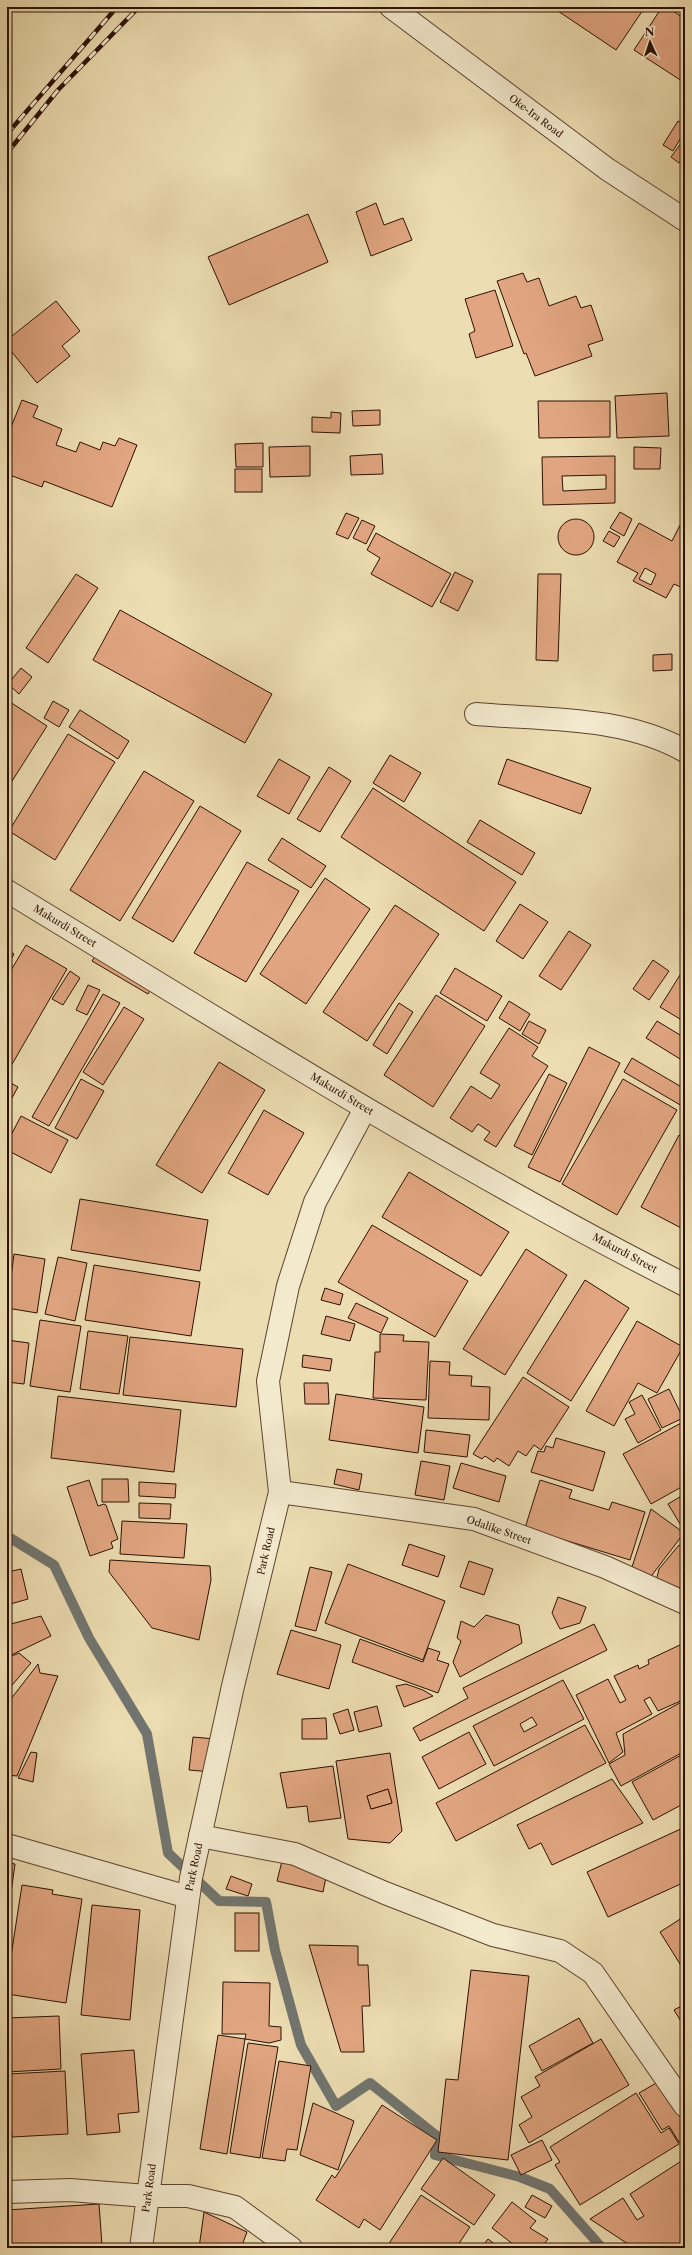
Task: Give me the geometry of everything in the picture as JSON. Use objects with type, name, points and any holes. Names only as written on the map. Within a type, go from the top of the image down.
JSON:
[{"type":"street","name":"Oke-Ira Road","points":[[391,7],[606,169],[685,220]]},
{"type":"street","points":[[476,714],[617,726],[674,745],[685,752]]},
{"type":"street","name":"Makurdi Street","points":[[7,891],[365,1109],[559,1218],[685,1284]]},
{"type":"street","name":"Park Road","points":[[141,2248],[147,2196],[167,2064],[189,1888],[280,1492],[268,1381],[288,1286],[315,1202],[365,1109]]},
{"type":"street","name":"Odalike Street","points":[[280,1492],[474,1519],[605,1567],[685,1603]]},
{"type":"street","points":[[199,1844],[295,1854],[385,1893],[493,1935],[560,1951],[593,1973],[685,2106]]},
{"type":"street","points":[[7,1845],[189,1888]]},
{"type":"street","points":[[7,2192],[70,2190],[147,2196],[188,2196],[235,2207],[291,2248]]},
{"type":"building","points":[[552,7],[645,7],[616,50]]},
{"type":"building","points":[[662,7],[667,7],[685,19],[685,83],[634,50]]},
{"type":"building","points":[[678,121],[685,125],[685,131],[673,151],[663,145]]},
{"type":"building","points":[[685,138],[685,155],[679,163],[671,157]]},
{"type":"building","points":[[376,203],[384,225],[403,218],[412,240],[371,256],[356,212]]},
{"type":"building","points":[[308,214],[328,262],[229,305],[208,257]]},
{"type":"building","points":[[523,273],[527,282],[539,278],[549,306],[576,296],[581,308],[591,305],[603,340],[588,345],[592,356],[535,376],[526,353],[524,354],[497,281]]},
{"type":"building","points":[[495,290],[513,346],[476,358],[469,334],[475,331],[465,299]]},
{"type":"building","points":[[56,301],[80,331],[62,346],[70,356],[37,383],[7,346],[7,340]]},
{"type":"building","points":[[667,393],[669,436],[617,438],[615,396]]},
{"type":"building","points":[[22,400],[38,406],[33,417],[62,429],[56,445],[76,452],[80,442],[100,450],[103,442],[115,446],[119,438],[137,445],[112,507],[44,481],[42,487],[7,474],[7,437]]},
{"type":"building","points":[[538,401],[610,401],[610,437],[539,438]]},
{"type":"building","points":[[380,410],[380,425],[353,426],[352,411]]},
{"type":"building","points":[[331,412],[341,413],[340,433],[312,432],[312,417],[331,418]]},
{"type":"building","points":[[263,443],[263,467],[236,467],[235,444]]},
{"type":"building","points":[[310,446],[310,476],[270,477],[269,447]]},
{"type":"building","points":[[634,447],[661,448],[660,469],[634,469]]},
{"type":"building","points":[[382,454],[383,474],[351,475],[350,456]]},
{"type":"building","points":[[615,456],[615,503],[543,505],[542,457]],"holes":[[[606,475],[606,489],[563,491],[562,476]]]},
{"type":"building","points":[[235,469],[262,469],[262,492],[235,492]]},
{"type":"building","points":[[620,512],[632,519],[624,536],[610,528]]},
{"type":"building","points":[[346,513],[359,518],[348,539],[336,534]]},
{"type":"building","points":[[579,519],[589,524],[593,530],[593,544],[589,550],[583,554],[573,555],[563,550],[559,544],[558,534],[563,524],[569,520]]},
{"type":"building","points":[[362,520],[375,526],[366,544],[353,538]]},
{"type":"building","points":[[639,523],[672,541],[680,525],[685,528],[685,589],[674,584],[666,598],[633,581],[638,573],[617,562]],"holes":[[[645,568],[656,574],[651,585],[639,579]]]},
{"type":"building","points":[[609,531],[620,537],[614,547],[603,541]]},
{"type":"building","points":[[376,533],[451,574],[432,607],[371,574],[380,558],[367,550]]},
{"type":"building","points":[[455,572],[473,581],[458,611],[440,602]]},
{"type":"building","points":[[76,574],[98,588],[48,663],[26,648]]},
{"type":"building","points":[[538,574],[561,574],[558,661],[536,660]]},
{"type":"building","points":[[120,610],[272,694],[245,743],[93,660]]},
{"type":"building","points":[[672,654],[672,670],[653,671],[653,655]]},
{"type":"building","points":[[21,668],[32,677],[19,694],[8,684]]},
{"type":"building","points":[[7,700],[47,726],[7,789]]},
{"type":"building","points":[[53,701],[69,710],[59,727],[44,718]]},
{"type":"building","points":[[80,710],[129,741],[118,759],[69,727]]},
{"type":"building","points":[[68,734],[115,762],[55,860],[9,831]]},
{"type":"building","points":[[390,755],[421,773],[404,802],[373,783]]},
{"type":"building","points":[[279,759],[310,777],[289,814],[257,796]]},
{"type":"building","points":[[507,759],[591,788],[581,814],[498,784]]},
{"type":"building","points":[[329,767],[351,781],[320,832],[297,819]]},
{"type":"building","points":[[144,771],[194,801],[120,921],[70,890]]},
{"type":"building","points":[[373,788],[516,882],[484,931],[341,837]]},
{"type":"building","points":[[200,806],[241,831],[173,942],[132,918]]},
{"type":"building","points":[[480,820],[535,853],[522,875],[467,842]]},
{"type":"building","points":[[282,838],[326,866],[311,888],[268,860]]},
{"type":"building","points":[[247,862],[299,891],[246,982],[194,953]]},
{"type":"building","points":[[325,878],[370,909],[306,1004],[260,974]]},
{"type":"building","points":[[520,904],[548,922],[523,959],[496,941]]},
{"type":"building","points":[[395,905],[439,934],[367,1041],[323,1012]]},
{"type":"building","points":[[569,931],[591,945],[561,990],[539,976]]},
{"type":"building","points":[[26,945],[67,969],[7,1073],[7,977]]},
{"type":"building","points":[[7,950],[14,954],[7,967]]},
{"type":"building","points":[[99,950],[155,983],[148,994],[92,961]]},
{"type":"building","points":[[653,960],[669,971],[649,1000],[633,989]]},
{"type":"building","points":[[685,967],[685,1022],[660,1007]]},
{"type":"building","points":[[455,968],[502,996],[487,1021],[440,993]]},
{"type":"building","points":[[70,971],[80,978],[63,1005],[52,999]]},
{"type":"building","points":[[88,985],[100,990],[87,1015],[76,1010]]},
{"type":"building","points":[[103,994],[120,1003],[49,1126],[32,1117]]},
{"type":"building","points":[[436,995],[485,1026],[433,1107],[384,1075]]},
{"type":"building","points":[[509,1001],[530,1014],[520,1031],[499,1018]]},
{"type":"building","points":[[399,1003],[413,1012],[387,1054],[373,1045]]},
{"type":"building","points":[[124,1007],[144,1019],[103,1085],[83,1072]]},
{"type":"building","points":[[529,1021],[546,1030],[539,1044],[522,1034]]},
{"type":"building","points":[[657,1021],[685,1038],[685,1062],[646,1038]]},
{"type":"building","points":[[509,1028],[538,1047],[532,1056],[548,1066],[496,1147],[484,1140],[490,1132],[478,1124],[472,1132],[450,1118],[471,1086],[491,1099],[500,1085],[480,1073]]},
{"type":"building","points":[[589,1047],[620,1063],[560,1182],[528,1167]]},
{"type":"building","points":[[632,1058],[685,1089],[685,1102],[682,1106],[624,1072]]},
{"type":"building","points":[[219,1062],[265,1090],[202,1193],[156,1165]]},
{"type":"building","points":[[549,1074],[567,1083],[532,1155],[514,1146]]},
{"type":"building","points":[[81,1079],[104,1091],[77,1139],[55,1128]]},
{"type":"building","points":[[623,1079],[677,1110],[617,1215],[562,1184]]},
{"type":"building","points":[[7,1081],[18,1087],[7,1107]]},
{"type":"building","points":[[264,1110],[304,1133],[268,1195],[228,1173]]},
{"type":"building","points":[[21,1116],[68,1140],[51,1173],[7,1150],[7,1143]]},
{"type":"building","points":[[679,1135],[685,1138],[685,1230],[641,1207]]},
{"type":"building","points":[[409,1172],[509,1232],[481,1276],[382,1217]]},
{"type":"building","points":[[80,1199],[208,1220],[200,1271],[71,1250]]},
{"type":"building","points":[[372,1225],[468,1281],[435,1337],[338,1282]]},
{"type":"building","points":[[526,1249],[567,1275],[505,1375],[463,1349]]},
{"type":"building","points":[[14,1254],[45,1259],[37,1313],[7,1308]]},
{"type":"building","points":[[58,1257],[87,1263],[75,1321],[45,1314]]},
{"type":"building","points":[[94,1265],[200,1282],[191,1336],[85,1320]]},
{"type":"building","points":[[585,1280],[629,1308],[571,1401],[527,1373]]},
{"type":"building","points":[[325,1288],[343,1294],[340,1305],[321,1300]]},
{"type":"building","points":[[356,1303],[388,1318],[381,1333],[348,1318]]},
{"type":"building","points":[[326,1316],[355,1324],[350,1341],[321,1334]]},
{"type":"building","points":[[40,1320],[81,1326],[70,1392],[30,1386]]},
{"type":"building","points":[[637,1321],[683,1347],[657,1393],[638,1383],[614,1426],[586,1411]]},
{"type":"building","points":[[88,1331],[128,1336],[119,1394],[80,1389]]},
{"type":"building","points":[[380,1334],[404,1335],[403,1341],[429,1342],[426,1400],[373,1398],[375,1352],[380,1352]]},
{"type":"building","points":[[130,1337],[243,1349],[236,1407],[123,1395]]},
{"type":"building","points":[[7,1340],[29,1343],[24,1384],[7,1382]]},
{"type":"building","points":[[303,1355],[332,1359],[330,1371],[302,1367]]},
{"type":"building","points":[[430,1361],[450,1362],[449,1375],[472,1376],[471,1386],[490,1387],[489,1420],[428,1418]]},
{"type":"building","points":[[523,1377],[569,1407],[541,1450],[534,1445],[526,1456],[518,1451],[509,1466],[497,1458],[494,1462],[485,1456],[482,1459],[473,1454]]},
{"type":"building","points":[[304,1383],[328,1383],[329,1404],[305,1404]]},
{"type":"building","points":[[669,1389],[683,1418],[662,1428],[648,1399]]},
{"type":"building","points":[[336,1394],[424,1407],[418,1453],[329,1440]]},
{"type":"building","points":[[642,1395],[661,1430],[638,1443],[625,1419],[635,1414],[629,1402]]},
{"type":"building","points":[[58,1396],[181,1410],[174,1472],[51,1458]]},
{"type":"building","points":[[685,1421],[685,1485],[651,1504],[623,1454]]},
{"type":"building","points":[[426,1430],[470,1435],[467,1457],[424,1452]]},
{"type":"building","points":[[556,1438],[605,1452],[593,1491],[531,1472],[538,1451],[544,1452],[546,1446],[553,1448]]},
{"type":"building","points":[[421,1461],[450,1466],[444,1500],[415,1495]]},
{"type":"building","points":[[461,1463],[506,1476],[499,1502],[453,1488]]},
{"type":"building","points":[[337,1469],[362,1474],[359,1490],[334,1484]]},
{"type":"building","points":[[102,1479],[128,1479],[129,1502],[102,1502]]},
{"type":"building","points":[[89,1480],[98,1506],[104,1504],[106,1505],[118,1539],[111,1542],[113,1548],[90,1556],[67,1487]]},
{"type":"building","points":[[540,1480],[572,1490],[569,1498],[609,1510],[612,1502],[645,1512],[630,1560],[525,1528]]},
{"type":"building","points":[[139,1482],[176,1484],[175,1498],[139,1496]]},
{"type":"building","points":[[685,1494],[685,1532],[668,1504]]},
{"type":"building","points":[[139,1503],[171,1504],[170,1519],[139,1518]]},
{"type":"building","points":[[651,1509],[684,1533],[649,1579],[630,1573]]},
{"type":"building","points":[[122,1521],[187,1524],[184,1558],[120,1554]]},
{"type":"building","points":[[409,1544],[445,1556],[438,1577],[402,1565]]},
{"type":"building","points":[[679,1545],[685,1550],[685,1589],[656,1582],[659,1569]]},
{"type":"building","points":[[110,1560],[210,1566],[211,1580],[199,1640],[152,1628],[109,1572]]},
{"type":"building","points":[[469,1561],[493,1569],[484,1595],[460,1587]]},
{"type":"building","points":[[348,1564],[445,1601],[423,1660],[325,1623]]},
{"type":"building","points":[[310,1567],[332,1572],[316,1631],[295,1626]]},
{"type":"building","points":[[21,1569],[28,1599],[7,1605],[7,1572]]},
{"type":"building","points":[[558,1597],[586,1607],[580,1623],[560,1629],[552,1613]]},
{"type":"building","points":[[486,1615],[519,1625],[522,1643],[460,1677],[453,1662],[461,1641],[457,1638],[461,1621],[474,1627]]},
{"type":"building","points":[[41,1616],[51,1636],[7,1657],[7,1625]]},
{"type":"building","points":[[594,1624],[607,1650],[420,1741],[413,1728],[468,1698],[463,1688]]},
{"type":"building","points":[[291,1630],[341,1645],[329,1689],[277,1674]]},
{"type":"building","points":[[360,1639],[423,1662],[428,1648],[440,1652],[437,1660],[449,1664],[438,1693],[352,1662]]},
{"type":"building","points":[[682,1644],[685,1650],[685,1699],[658,1711],[650,1697],[644,1700],[652,1714],[616,1733],[623,1752],[609,1763],[576,1695],[608,1679],[620,1703],[626,1700],[614,1676],[638,1665],[639,1669],[649,1664],[648,1660]]},
{"type":"building","points":[[19,1653],[31,1663],[7,1691],[7,1658]]},
{"type":"building","points":[[38,1664],[40,1673],[58,1676],[17,1776],[7,1775],[7,1704]]},
{"type":"building","points":[[563,1680],[584,1719],[494,1766],[473,1726]],"holes":[[[532,1717],[537,1725],[524,1732],[520,1724]]]},
{"type":"building","points":[[406,1684],[423,1690],[433,1696],[404,1707],[396,1686]]},
{"type":"building","points":[[685,1700],[685,1751],[621,1786],[609,1764],[625,1755],[623,1734]]},
{"type":"building","points":[[377,1706],[382,1726],[359,1732],[354,1712]]},
{"type":"building","points":[[348,1709],[354,1730],[340,1734],[333,1714]]},
{"type":"building","points":[[326,1718],[327,1739],[302,1739],[302,1719]]},
{"type":"building","points":[[585,1725],[606,1763],[456,1841],[436,1803]]},
{"type":"building","points":[[469,1732],[486,1764],[439,1789],[422,1757]]},
{"type":"building","points":[[193,1737],[215,1739],[212,1772],[189,1770]]},
{"type":"building","points":[[31,1752],[37,1753],[33,1782],[18,1778]]},
{"type":"building","points":[[390,1753],[402,1831],[390,1843],[348,1839],[336,1761]],"holes":[[[388,1789],[392,1803],[371,1809],[367,1796]]]},
{"type":"building","points":[[685,1753],[685,1803],[653,1820],[632,1782]]},
{"type":"building","points":[[333,1766],[341,1818],[309,1822],[307,1806],[287,1808],[280,1773]]},
{"type":"building","points":[[612,1779],[643,1823],[552,1865],[541,1843],[529,1849],[517,1825]]},
{"type":"building","points":[[388,1789],[392,1803],[371,1809],[367,1796]]},
{"type":"building","points":[[685,1827],[685,1882],[608,1917],[587,1872]]},
{"type":"building","points":[[282,1861],[327,1872],[323,1892],[277,1881]]},
{"type":"building","points":[[7,1863],[15,1864],[7,1922]]},
{"type":"building","points":[[231,1876],[252,1884],[248,1896],[226,1889]]},
{"type":"building","points":[[22,1885],[53,1890],[52,1894],[82,1899],[66,2003],[7,1994],[7,1982]]},
{"type":"building","points":[[92,1905],[140,1910],[130,2020],[81,2015]]},
{"type":"building","points":[[235,1913],[259,1913],[259,1951],[235,1951]]},
{"type":"building","points":[[685,1916],[685,1972],[660,1932]]},
{"type":"building","points":[[309,1945],[358,1946],[358,1965],[368,1965],[370,2006],[362,2006],[364,2052],[341,2052]]},
{"type":"building","points":[[471,1970],[529,1976],[508,2160],[438,2152],[446,2079],[458,2080]]},
{"type":"building","points":[[223,1982],[270,1983],[269,2026],[281,2027],[281,2040],[269,2043],[245,2039],[246,2034],[222,2034]]},
{"type":"building","points":[[685,2004],[685,2028],[674,2010]]},
{"type":"building","points":[[59,2016],[61,2069],[7,2072],[7,2018]]},
{"type":"building","points":[[579,2018],[593,2043],[542,2071],[529,2046]]},
{"type":"building","points":[[218,2035],[245,2039],[227,2154],[200,2149]]},
{"type":"building","points":[[601,2039],[629,2085],[529,2143],[519,2125],[532,2117],[521,2097],[540,2086],[535,2077]]},
{"type":"building","points":[[248,2043],[278,2047],[260,2158],[230,2153]]},
{"type":"building","points":[[134,2050],[139,2112],[118,2114],[120,2132],[87,2135],[81,2054]]},
{"type":"building","points":[[279,2061],[311,2066],[297,2150],[287,2149],[285,2161],[262,2158]]},
{"type":"building","points":[[65,2071],[68,2134],[12,2137],[8,2074]]},
{"type":"building","points":[[658,2082],[685,2124],[685,2138],[679,2142],[669,2126],[662,2130],[639,2093]]},
{"type":"building","points":[[636,2093],[661,2133],[669,2128],[679,2144],[580,2205],[555,2165],[560,2162],[550,2147]]},
{"type":"building","points":[[313,2103],[354,2121],[338,2170],[300,2155]]},
{"type":"building","points":[[382,2105],[437,2140],[380,2230],[364,2219],[359,2228],[316,2200],[332,2175],[335,2178]]},
{"type":"building","points":[[542,2140],[552,2160],[521,2175],[511,2155]]},
{"type":"building","points":[[443,2158],[495,2195],[474,2225],[421,2189]]},
{"type":"building","points":[[683,2160],[685,2248],[634,2248],[590,2219],[623,2198],[637,2220],[644,2216],[630,2194]]},
{"type":"building","points":[[421,2195],[470,2227],[456,2248],[386,2248]]},
{"type":"building","points":[[532,2195],[552,2206],[545,2218],[525,2207]]},
{"type":"building","points":[[512,2202],[536,2221],[530,2228],[548,2239],[541,2248],[518,2248],[492,2228]]},
{"type":"building","points":[[99,2204],[102,2245],[78,2248],[7,2248],[7,2210]]},
{"type":"building","points":[[204,2212],[247,2232],[241,2248],[199,2248]]},
{"type":"building","points":[[488,2239],[500,2248],[481,2248]]},
{"type":"waterway","points":[[7,1536],[54,1565],[89,1638],[147,1734],[168,1853],[219,1901],[266,1902],[275,1950],[301,2045],[336,2106],[370,2083],[438,2137],[435,2155],[520,2177],[550,2189],[602,2248]]},
{"type":"railway","points":[[7,134],[117,7]]},
{"type":"railway","points":[[7,153],[58,90],[139,7]]}]
